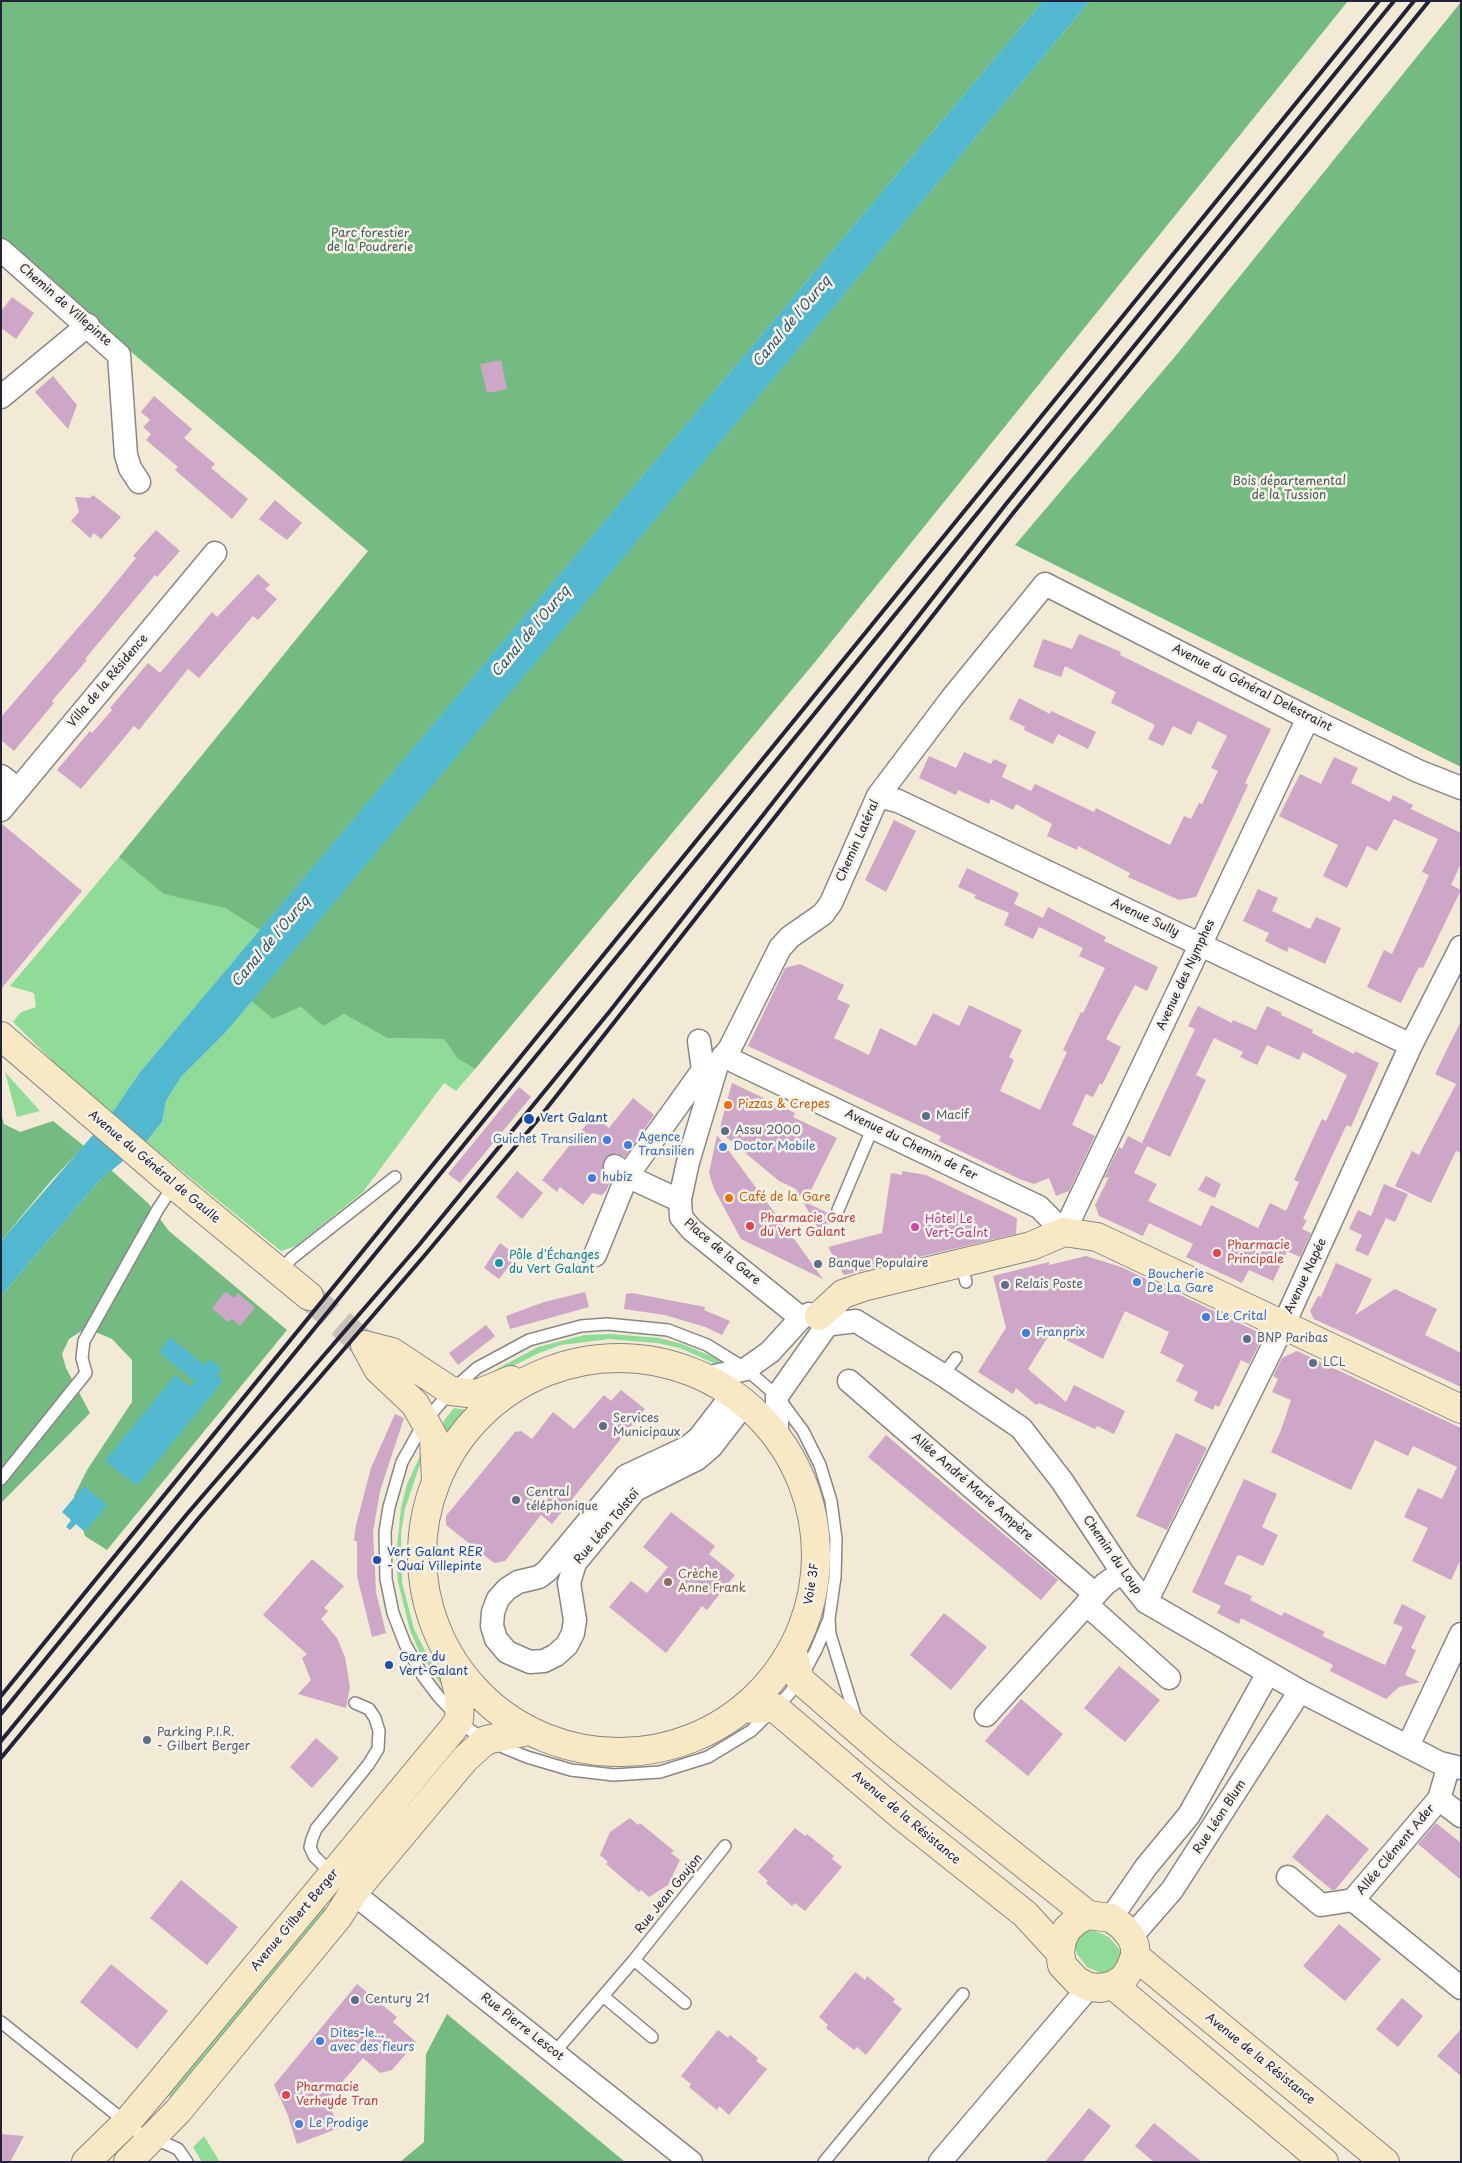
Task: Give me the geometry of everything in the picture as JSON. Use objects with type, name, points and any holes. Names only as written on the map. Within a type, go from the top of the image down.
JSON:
[{"type":"main road","name":"Avenue du Général de Gaulle","points":[[1,1036],[174,1185],[309,1296]]},
{"type":"main road","points":[[815,1320],[843,1294],[863,1287],[964,1273],[1064,1232],[1097,1238],[1461,1409]]},
{"type":"main road","points":[[436,1481],[434,1438],[410,1398],[378,1369],[365,1345],[392,1352],[451,1391],[477,1394],[505,1381],[534,1376]]},
{"type":"main road","name":"Voie 3F","points":[[602,1358],[638,1358],[673,1365],[706,1378],[739,1398],[777,1437],[794,1464],[807,1494],[814,1525],[816,1556],[813,1588],[805,1620],[792,1649],[770,1681],[742,1709],[710,1730],[675,1744],[638,1751],[600,1752],[563,1744],[528,1731],[490,1705],[469,1684],[451,1660],[431,1618],[422,1572],[423,1526],[436,1481],[459,1439],[493,1403],[534,1376],[567,1365],[602,1358]]},
{"type":"main road","points":[[792,1649],[800,1680]]},
{"type":"main road","points":[[451,1660],[460,1699],[459,1720]]},
{"type":"main road","name":"Avenue de la Résistance","points":[[800,1680],[860,1730],[883,1752],[1100,1917],[1122,1926],[1133,1946],[1386,2162]]},
{"type":"main road","points":[[742,1709],[775,1708]]},
{"type":"main road","name":"Avenue de la Résistance","points":[[775,1708],[903,1817],[1024,1914],[1060,1952],[1062,1965],[1077,1982],[1101,1986],[1324,2162]]},
{"type":"main road","name":"Avenue Gilbert Berger","points":[[86,2162],[127,2122],[459,1720]]},
{"type":"main road","points":[[128,2162],[184,2104],[338,1917],[353,1893],[465,1759],[486,1740],[528,1731]]},
{"type":"main road","points":[[332,1874],[353,1893]]},
{"type":"main road","points":[[1060,1952],[1062,1940],[1068,1929],[1077,1920],[1100,1917]]},
{"type":"main road","points":[[1101,1986],[1123,1979],[1130,1969],[1133,1946]]},
{"type":"street","name":"Chemin de Villepinte","points":[[1,250],[88,325],[119,355],[126,455],[130,468],[139,482]]},
{"type":"street","points":[[1,398],[88,325]]},
{"type":"street","name":"Villa de la Résidence","points":[[1,810],[9,783],[215,553]]},
{"type":"street","name":"Avenue du Général Delestraint","points":[[1045,584],[1308,718],[1418,771],[1461,788]]},
{"type":"street","name":"Chemin Latéral","points":[[712,1066],[737,1035],[780,948],[790,938],[823,914],[831,903],[878,796],[952,698],[1045,584]]},
{"type":"street","name":"Avenue des Nymphes","points":[[1064,1232],[1308,718]]},
{"type":"street","name":"Avenue Sully","points":[[878,796],[898,801],[1411,1045]]},
{"type":"street","name":"Avenue Napée","points":[[1146,1602],[1283,1326],[1411,1045],[1461,947]]},
{"type":"street","points":[[595,1255],[621,1171],[712,1066],[699,1041]]},
{"type":"street","name":"Place de la Gare","points":[[712,1066],[717,1065],[688,1162],[680,1199],[681,1218],[692,1230],[815,1320]]},
{"type":"street","name":"Avenue du Chemin de Fer","points":[[712,1066],[873,1127],[1039,1207],[1064,1232]]},
{"type":"street","points":[[621,1171],[672,1197]]},
{"type":"street","points":[[706,1378],[746,1369],[815,1320],[825,1328],[777,1396],[777,1437]]},
{"type":"street","name":"Chemin du Loup","points":[[815,1320],[856,1321],[950,1367],[1021,1428],[1062,1481],[1122,1572],[1146,1602],[1300,1691],[1440,1763],[1455,1766]]},
{"type":"street","name":"Allée André Marie Ampère","points":[[849,1381],[1091,1599],[1168,1678]]},
{"type":"street","name":"Rue Léon Tolstoï","points":[[739,1398],[711,1447],[697,1459],[635,1490],[575,1563],[569,1583],[575,1620],[573,1633],[567,1645],[556,1655],[544,1661],[522,1660],[507,1652],[496,1639],[492,1626],[493,1612],[498,1599],[507,1589],[518,1582],[539,1577],[547,1571],[626,1476],[688,1447],[739,1398]]},
{"type":"street","points":[[986,1715],[1105,1584],[1122,1572]]},
{"type":"street","points":[[1408,1746],[1461,1634]]},
{"type":"street","points":[[1100,1917],[1146,1867],[1189,1815],[1268,1673]]},
{"type":"street","name":"Rue Léon Blum","points":[[1133,1946],[1172,1890],[1300,1691]]},
{"type":"street","name":"Allée Clément Ader","points":[[1288,1877],[1321,1905],[1353,1900],[1439,1799],[1455,1766]]},
{"type":"street","name":"Allée Clément Ader","points":[[1439,1799],[1461,1816]]},
{"type":"street","name":"Rue Pierre Lescot","points":[[353,1893],[554,2053],[682,2159]]},
{"type":"street","name":"Allée Clément Ader","points":[[1353,1900],[1461,1988]]},
{"type":"street","points":[[940,2162],[1101,1986]]},
{"type":"lane","points":[[838,1210],[873,1127]]},
{"type":"lane","points":[[280,1272],[292,1258],[395,1177]]},
{"type":"lane","points":[[1,1479],[86,1373],[82,1358],[84,1341],[158,1208],[174,1185]]},
{"type":"lane","points":[[829,1619],[816,1650],[800,1680],[751,1731],[708,1757],[660,1772],[614,1775],[571,1770],[527,1757],[486,1740],[459,1720],[423,1676],[405,1644],[393,1613],[386,1579],[385,1532],[389,1507],[402,1462],[425,1421],[451,1391],[477,1368],[499,1354],[529,1340],[581,1326],[607,1324],[668,1330],[707,1345],[746,1369],[777,1396],[803,1431],[820,1465],[831,1501],[836,1539],[835,1577],[829,1619],[830,1634],[860,1730]]},
{"type":"lane","points":[[332,1874],[314,1856],[310,1847],[312,1839],[316,1829],[368,1765],[378,1749],[379,1731],[375,1718],[369,1709],[355,1703]]},
{"type":"lane","name":"Rue Jean Goujon","points":[[554,2053],[634,1960],[725,1846]]},
{"type":"lane","points":[[634,1960],[685,2002]]},
{"type":"lane","points":[[824,2162],[963,1994]]},
{"type":"lane","points":[[603,1996],[652,2037]]},
{"type":"lane","points":[[1,2022],[148,2140],[160,2142],[178,2149],[187,2162]]},
{"type":"green space","name":"Parc forestier de la Poudrerie","points":[[1,1],[1043,1],[260,930],[225,908],[164,894],[119,857],[368,551],[136,356],[1,238]]},
{"type":"green space","points":[[1090,1],[1348,1],[815,662],[475,1069],[457,1058],[444,1039],[387,1038],[344,1014],[323,1026],[301,1007],[273,1019],[251,1001]]},
{"type":"green space","name":"Bois départemental de la Tussion","points":[[1461,2],[1461,767],[1015,545],[1178,353]]},
{"type":"green space","points":[[119,857],[164,893],[225,908],[260,930],[140,1072],[112,1113],[65,1073],[13,1022],[21,1012],[36,1007],[34,993],[10,986]]},
{"type":"green space","points":[[251,1001],[273,1019],[301,1007],[323,1026],[344,1014],[387,1038],[444,1039],[457,1058],[475,1069],[456,1091],[444,1083],[363,1192],[296,1246],[281,1251],[146,1142],[162,1122],[166,1101],[181,1077],[225,1033]]},
{"type":"green space","points":[[5,1072],[40,1111],[17,1117]]},
{"type":"green space","points":[[1,1114],[4,1124],[20,1132],[53,1121],[84,1146],[50,1182],[1,1241]]},
{"type":"green space","points":[[111,1170],[148,1203],[169,1231],[287,1330],[107,1550],[85,1536],[74,1496],[87,1470],[132,1402],[132,1360],[112,1339],[86,1328],[69,1339],[62,1354],[66,1368],[90,1413],[1,1503],[1,1296],[100,1180]]},
{"type":"green space","points":[[610,1334],[659,1338],[682,1344],[723,1361],[724,1364],[720,1366],[680,1348],[657,1343],[609,1339],[561,1345],[539,1353],[495,1375],[484,1376],[538,1347],[585,1335]]},
{"type":"green space","points":[[477,1407],[445,1445],[446,1433],[443,1422],[454,1408],[467,1410]]},
{"type":"green space","points":[[420,1456],[422,1458],[405,1509],[401,1533],[402,1582],[414,1629],[436,1672],[451,1692],[447,1694],[420,1653],[410,1630],[398,1582],[396,1557],[401,1508],[407,1484]]},
{"type":"green space","points":[[322,1905],[327,1909],[177,2103],[166,2094]]},
{"type":"green space","points":[[1093,1930],[1109,1937],[1120,1950],[1121,1960],[1117,1967],[1110,1972],[1101,1973],[1087,1967],[1077,1954],[1075,1946],[1077,1938],[1083,1932]]},
{"type":"green space","points":[[447,2014],[625,2162],[400,2162],[424,2142],[426,2054]]},
{"type":"green space","points":[[204,2136],[220,2162],[202,2162],[193,2147]]},
{"type":"water","name":"Canal de l'Ourcq","points":[[1043,1],[1090,1],[225,1033],[181,1077],[166,1101],[162,1122],[146,1142],[100,1180],[1,1296],[1,1241],[112,1113],[140,1072]]},
{"type":"water","points":[[170,1337],[204,1365],[210,1359],[221,1368],[217,1375],[223,1381],[137,1486],[105,1461],[175,1375],[190,1387],[195,1382],[159,1352]]},
{"type":"water","points":[[84,1486],[107,1505],[85,1532],[76,1524],[70,1530],[66,1527],[71,1520],[62,1512]]},
{"type":"building","points":[[12,297],[34,313],[16,339],[1,328],[1,311]]},
{"type":"building","points":[[501,360],[507,389],[487,393],[480,364]]},
{"type":"building","points":[[53,376],[77,405],[68,429],[35,392]]},
{"type":"building","points":[[154,396],[192,429],[184,438],[215,464],[211,468],[248,499],[232,519],[175,470],[178,467],[146,440],[151,434],[143,427],[150,420],[141,412]]},
{"type":"building","points":[[93,495],[121,517],[101,539],[94,533],[90,538],[71,521],[79,512],[75,497],[90,498]]},
{"type":"building","points":[[275,500],[302,523],[287,540],[259,519]]},
{"type":"building","points":[[156,530],[180,551],[157,577],[155,575],[85,659],[87,660],[52,701],[54,703],[14,751],[1,740],[1,717],[102,600],[136,558],[133,556]]},
{"type":"building","points":[[258,574],[270,585],[265,589],[277,599],[258,620],[253,616],[199,678],[188,669],[139,730],[134,726],[81,789],[57,770],[90,731],[92,733],[112,710],[110,708],[148,663],[160,673],[212,612],[217,617]]},
{"type":"building","points":[[1079,634],[1121,652],[1120,655],[1271,729],[1245,783],[1248,785],[1196,897],[1179,900],[1128,877],[1130,873],[1078,846],[1077,850],[1047,836],[1052,824],[1016,804],[1013,810],[991,799],[989,804],[958,790],[956,795],[919,778],[929,756],[956,768],[964,752],[991,764],[994,759],[1007,765],[1002,777],[1031,791],[1035,784],[1094,812],[1096,808],[1170,845],[1184,816],[1191,819],[1199,803],[1202,804],[1218,771],[1211,768],[1227,736],[1198,721],[1191,735],[1173,726],[1163,746],[1148,739],[1155,725],[1111,703],[1116,692],[1065,666],[1061,677],[1033,667],[1043,639],[1072,649]]},
{"type":"building","points":[[1019,698],[1050,714],[1051,711],[1096,732],[1088,749],[1058,734],[1053,744],[1024,730],[1025,727],[1009,719]]},
{"type":"building","points":[[1334,757],[1358,768],[1351,783],[1390,802],[1393,795],[1413,805],[1411,809],[1461,833],[1461,863],[1451,885],[1461,890],[1423,968],[1419,967],[1401,1003],[1367,987],[1384,950],[1392,954],[1429,875],[1422,872],[1438,839],[1394,819],[1377,851],[1367,846],[1347,888],[1323,876],[1338,845],[1279,816],[1300,774],[1321,784]]},
{"type":"building","points":[[894,820],[916,831],[886,892],[865,880]]},
{"type":"building","points":[[1,823],[82,891],[1,989]]},
{"type":"building","points":[[967,868],[1019,893],[1014,904],[1043,918],[1048,907],[1106,937],[1104,941],[1158,967],[1147,991],[1135,985],[1106,1039],[1121,1047],[1102,1085],[1100,1083],[1093,1097],[1086,1094],[1072,1125],[1095,1136],[1069,1191],[1056,1196],[1049,1178],[1034,1184],[1022,1180],[939,1141],[941,1136],[748,1046],[785,968],[800,964],[844,985],[837,999],[850,1005],[834,1038],[869,1055],[880,1028],[916,1046],[933,1013],[959,1026],[969,1005],[1022,1030],[1009,1057],[1014,1060],[1000,1091],[1040,1110],[1067,1052],[1063,1050],[1105,968],[1079,956],[1083,948],[1039,927],[1033,939],[1004,925],[1009,913],[974,898],[976,895],[958,887]]},
{"type":"building","points":[[1258,889],[1278,898],[1272,911],[1310,929],[1316,917],[1341,928],[1325,964],[1289,947],[1287,952],[1265,941],[1269,933],[1243,921]]},
{"type":"building","points":[[1198,1006],[1232,1023],[1233,1020],[1256,1030],[1267,1006],[1282,1013],[1281,1015],[1313,1030],[1312,1033],[1354,1054],[1355,1051],[1379,1063],[1351,1127],[1347,1125],[1345,1128],[1303,1219],[1307,1220],[1302,1229],[1311,1233],[1300,1257],[1287,1251],[1273,1281],[1249,1270],[1242,1283],[1186,1257],[1193,1244],[1149,1223],[1143,1236],[1099,1216],[1095,1205],[1109,1177],[1104,1178],[1119,1147],[1122,1149],[1128,1136],[1147,1146],[1142,1143],[1195,1029],[1188,1026]],"holes":[[[1214,1038],[1243,1052],[1240,1057],[1257,1065],[1267,1045],[1299,1060],[1303,1052],[1347,1075],[1326,1121],[1322,1119],[1294,1180],[1299,1182],[1286,1211],[1270,1203],[1258,1228],[1211,1205],[1201,1226],[1148,1201],[1157,1184],[1134,1173],[1147,1146],[1170,1157],[1206,1080],[1196,1075]]]},
{"type":"building","points":[[1461,1021],[1461,1153],[1456,1151],[1431,1203],[1395,1186],[1412,1151],[1419,1155],[1456,1084],[1435,1074]]},
{"type":"building","points":[[732,1083],[795,1113],[793,1117],[837,1138],[805,1202],[832,1215],[822,1236],[796,1189],[779,1181],[719,1131]]},
{"type":"building","points":[[519,1087],[531,1097],[460,1183],[448,1174]]},
{"type":"building","name":"Vert Galant","points":[[633,1098],[654,1115],[625,1157],[617,1153],[605,1158],[603,1170],[611,1180],[602,1195],[592,1193],[583,1205],[560,1187],[557,1192],[542,1180],[593,1116],[609,1128]]},
{"type":"building","points":[[717,1135],[823,1279],[741,1239],[714,1189],[709,1173]]},
{"type":"building","points":[[517,1171],[543,1193],[522,1219],[496,1197]]},
{"type":"building","points":[[902,1171],[926,1175],[1017,1218],[1016,1234],[844,1275],[828,1247],[882,1233],[891,1173],[902,1175]]},
{"type":"building","points":[[1206,1176],[1221,1184],[1215,1198],[1198,1190]]},
{"type":"building","points":[[1384,1184],[1408,1194],[1395,1222],[1386,1218],[1368,1256],[1355,1250],[1362,1235],[1349,1229],[1358,1210],[1371,1216]]},
{"type":"building","name":"Pôle d'Échanges du Vert Galant","points":[[500,1243],[517,1256],[499,1279],[484,1268]]},
{"type":"building","points":[[1086,1256],[1121,1267],[1258,1332],[1262,1339],[1249,1364],[1241,1360],[1219,1407],[1215,1405],[1213,1410],[1194,1401],[1198,1392],[1176,1381],[1184,1365],[1160,1353],[1169,1332],[1125,1311],[1103,1359],[1051,1332],[1028,1369],[1066,1402],[1074,1385],[1125,1411],[1114,1434],[1097,1426],[1095,1429],[1039,1403],[1036,1405],[1016,1388],[1013,1394],[978,1372],[1006,1328],[993,1276],[1049,1262],[1049,1265]]},
{"type":"building","points":[[1336,1263],[1372,1279],[1355,1315],[1395,1289],[1437,1309],[1425,1335],[1461,1353],[1461,1387],[1314,1319],[1310,1311],[1318,1296],[1321,1297]]},
{"type":"building","points":[[226,1291],[234,1298],[238,1293],[255,1308],[240,1326],[232,1319],[228,1322],[212,1308]]},
{"type":"building","points":[[585,1292],[589,1307],[510,1329],[506,1316],[544,1302]]},
{"type":"building","points":[[632,1293],[705,1307],[704,1310],[730,1321],[722,1335],[705,1327],[665,1315],[624,1309],[626,1294]]},
{"type":"building","points":[[486,1325],[495,1336],[458,1365],[449,1353]]},
{"type":"building","points":[[1297,1351],[1461,1428],[1461,1559],[1451,1580],[1412,1561],[1428,1528],[1404,1517],[1418,1488],[1442,1499],[1457,1467],[1413,1446],[1408,1456],[1375,1440],[1351,1490],[1271,1452],[1291,1400],[1272,1392],[1278,1379],[1273,1376],[1282,1358]]},
{"type":"building","name":"Central téléphonique","points":[[621,1390],[645,1409],[552,1524],[541,1515],[505,1561],[494,1563],[446,1525],[446,1516],[515,1432],[521,1431],[532,1439],[553,1412],[574,1429],[604,1395],[611,1401]]},
{"type":"building","points":[[395,1414],[404,1418],[380,1491],[373,1532],[376,1592],[386,1633],[372,1637],[357,1576],[357,1541],[354,1541],[356,1525],[371,1468]]},
{"type":"building","points":[[1176,1433],[1207,1448],[1167,1530],[1136,1516]]},
{"type":"building","points":[[886,1435],[1058,1580],[1041,1600],[868,1457]]},
{"type":"building","points":[[1244,1479],[1277,1494],[1262,1527],[1278,1535],[1263,1566],[1240,1555],[1237,1556],[1224,1584],[1252,1596],[1250,1600],[1282,1616],[1284,1612],[1325,1632],[1322,1636],[1385,1665],[1403,1627],[1393,1623],[1402,1604],[1426,1616],[1411,1648],[1416,1650],[1405,1675],[1420,1682],[1399,1687],[1386,1699],[1330,1671],[1333,1665],[1241,1618],[1239,1624],[1217,1613],[1221,1606],[1192,1592]]},
{"type":"building","points":[[671,1512],[715,1546],[709,1554],[735,1575],[707,1610],[702,1606],[666,1653],[609,1607],[631,1581],[647,1593],[668,1567],[643,1547]]},
{"type":"building","points":[[312,1559],[344,1586],[324,1608],[328,1611],[321,1619],[337,1638],[345,1657],[350,1687],[346,1708],[298,1694],[311,1680],[302,1658],[307,1654],[263,1615]]},
{"type":"building","points":[[944,1613],[987,1647],[951,1690],[910,1655]]},
{"type":"building","points":[[1119,1666],[1160,1700],[1125,1742],[1084,1708]]},
{"type":"building","points":[[1021,1699],[1063,1734],[1028,1776],[985,1741]]},
{"type":"building","points":[[316,1738],[339,1758],[312,1788],[290,1767]]},
{"type":"building","points":[[1327,1814],[1369,1849],[1335,1890],[1332,1890],[1292,1857]]},
{"type":"building","points":[[630,1818],[638,1825],[640,1823],[674,1851],[671,1853],[680,1860],[668,1885],[649,1897],[641,1890],[639,1892],[606,1864],[608,1862],[600,1855],[610,1832]]},
{"type":"building","points":[[1436,1823],[1461,1843],[1461,1880],[1418,1844]]},
{"type":"building","points":[[795,1828],[805,1836],[807,1834],[834,1856],[832,1859],[842,1867],[805,1911],[795,1903],[792,1906],[766,1883],[768,1881],[758,1872]]},
{"type":"building","points":[[181,1880],[238,1927],[207,1965],[150,1918]]},
{"type":"building","points":[[1339,1924],[1381,1959],[1345,2001],[1303,1966]]},
{"type":"building","points":[[111,1964],[168,2011],[137,2049],[80,2002]]},
{"type":"building","points":[[855,1972],[865,1980],[867,1976],[895,1999],[893,2002],[902,2009],[866,2055],[857,2047],[854,2050],[826,2028],[828,2025],[819,2017]]},
{"type":"building","points":[[357,1984],[397,2017],[393,2022],[416,2042],[392,2070],[380,2073],[363,2058],[330,2096],[336,2108],[332,2111],[339,2128],[297,2144],[287,2113],[274,2085]]},
{"type":"building","points":[[1402,1998],[1423,2016],[1398,2047],[1376,2029]]},
{"type":"building","points":[[1461,2029],[1461,2076],[1437,2056]]},
{"type":"building","points":[[718,2030],[728,2038],[730,2035],[758,2058],[756,2061],[767,2069],[729,2115],[719,2106],[717,2110],[689,2087],[691,2084],[681,2076]]},
{"type":"building","points":[[1089,2108],[1111,2126],[1082,2162],[1045,2162]]},
{"type":"building","points":[[1154,2123],[1202,2162],[1154,2162],[1135,2146]]},
{"type":"building","points":[[1,2134],[24,2136],[10,2162],[1,2162]]},
{"type":"tunnel","points":[[309,1296],[365,1345]]},
{"type":"railway","points":[[1,1696],[1379,1]]},
{"type":"railway","points":[[1,1714],[1394,1]]},
{"type":"railway","points":[[1,1741],[187,1514],[419,1245],[610,1011],[1006,504],[1414,1]]},
{"type":"railway","points":[[1,1758],[198,1519],[425,1255],[536,1122],[1014,512],[1429,1]]},
{"type":"place","name":"Pizzas & Crepes","points":[[728,1105]]},
{"type":"place","name":"Macif","points":[[926,1116]]},
{"type":"place","name":"Vert Galant","points":[[529,1119]]},
{"type":"place","name":"Assu 2000","points":[[725,1131]]},
{"type":"place","name":"Guichet Transilien","points":[[607,1140]]},
{"type":"place","name":"Agence Transilien","points":[[628,1145]]},
{"type":"place","name":"Doctor Mobile","points":[[723,1147]]},
{"type":"place","name":"hubiz","points":[[592,1178]]},
{"type":"place","name":"Café de la Gare","points":[[729,1198]]},
{"type":"place","name":"Pharmacie Gare du Vert Galant","points":[[750,1226]]},
{"type":"place","name":"Hôtel Le Vert-Galnt","points":[[915,1227]]},
{"type":"place","name":"Pharmacie Principale","points":[[1217,1253]]},
{"type":"place","name":"Pôle d'Échanges du Vert Galant","points":[[499,1263]]},
{"type":"place","name":"Banque Populaire","points":[[818,1264]]},
{"type":"place","name":"Boucherie De La Gare","points":[[1137,1282]]},
{"type":"place","name":"Relais Poste","points":[[1005,1285]]},
{"type":"place","name":"Le Crital","points":[[1206,1317]]},
{"type":"place","name":"Franprix","points":[[1026,1333]]},
{"type":"place","name":"BNP Paribas","points":[[1247,1339]]},
{"type":"place","name":"LCL","points":[[1313,1363]]},
{"type":"place","name":"Services Municipaux","points":[[603,1426]]},
{"type":"place","name":"Central téléphonique","points":[[516,1500]]},
{"type":"place","name":"Vert Galant RER - Quai Villepinte","points":[[377,1560]]},
{"type":"place","name":"Crèche Anne Frank","points":[[668,1582]]},
{"type":"place","name":"Gare du Vert-Galant","points":[[389,1665]]},
{"type":"place","name":"Parking P.I.R. - Gilbert Berger","points":[[147,1740]]},
{"type":"place","name":"Century 21","points":[[355,2000]]},
{"type":"place","name":"Dites-le... avec des fleurs","points":[[320,2041]]},
{"type":"place","name":"Pharmacie Verheyde Tran","points":[[286,2095]]},
{"type":"place","name":"Le Prodige","points":[[299,2124]]}]
